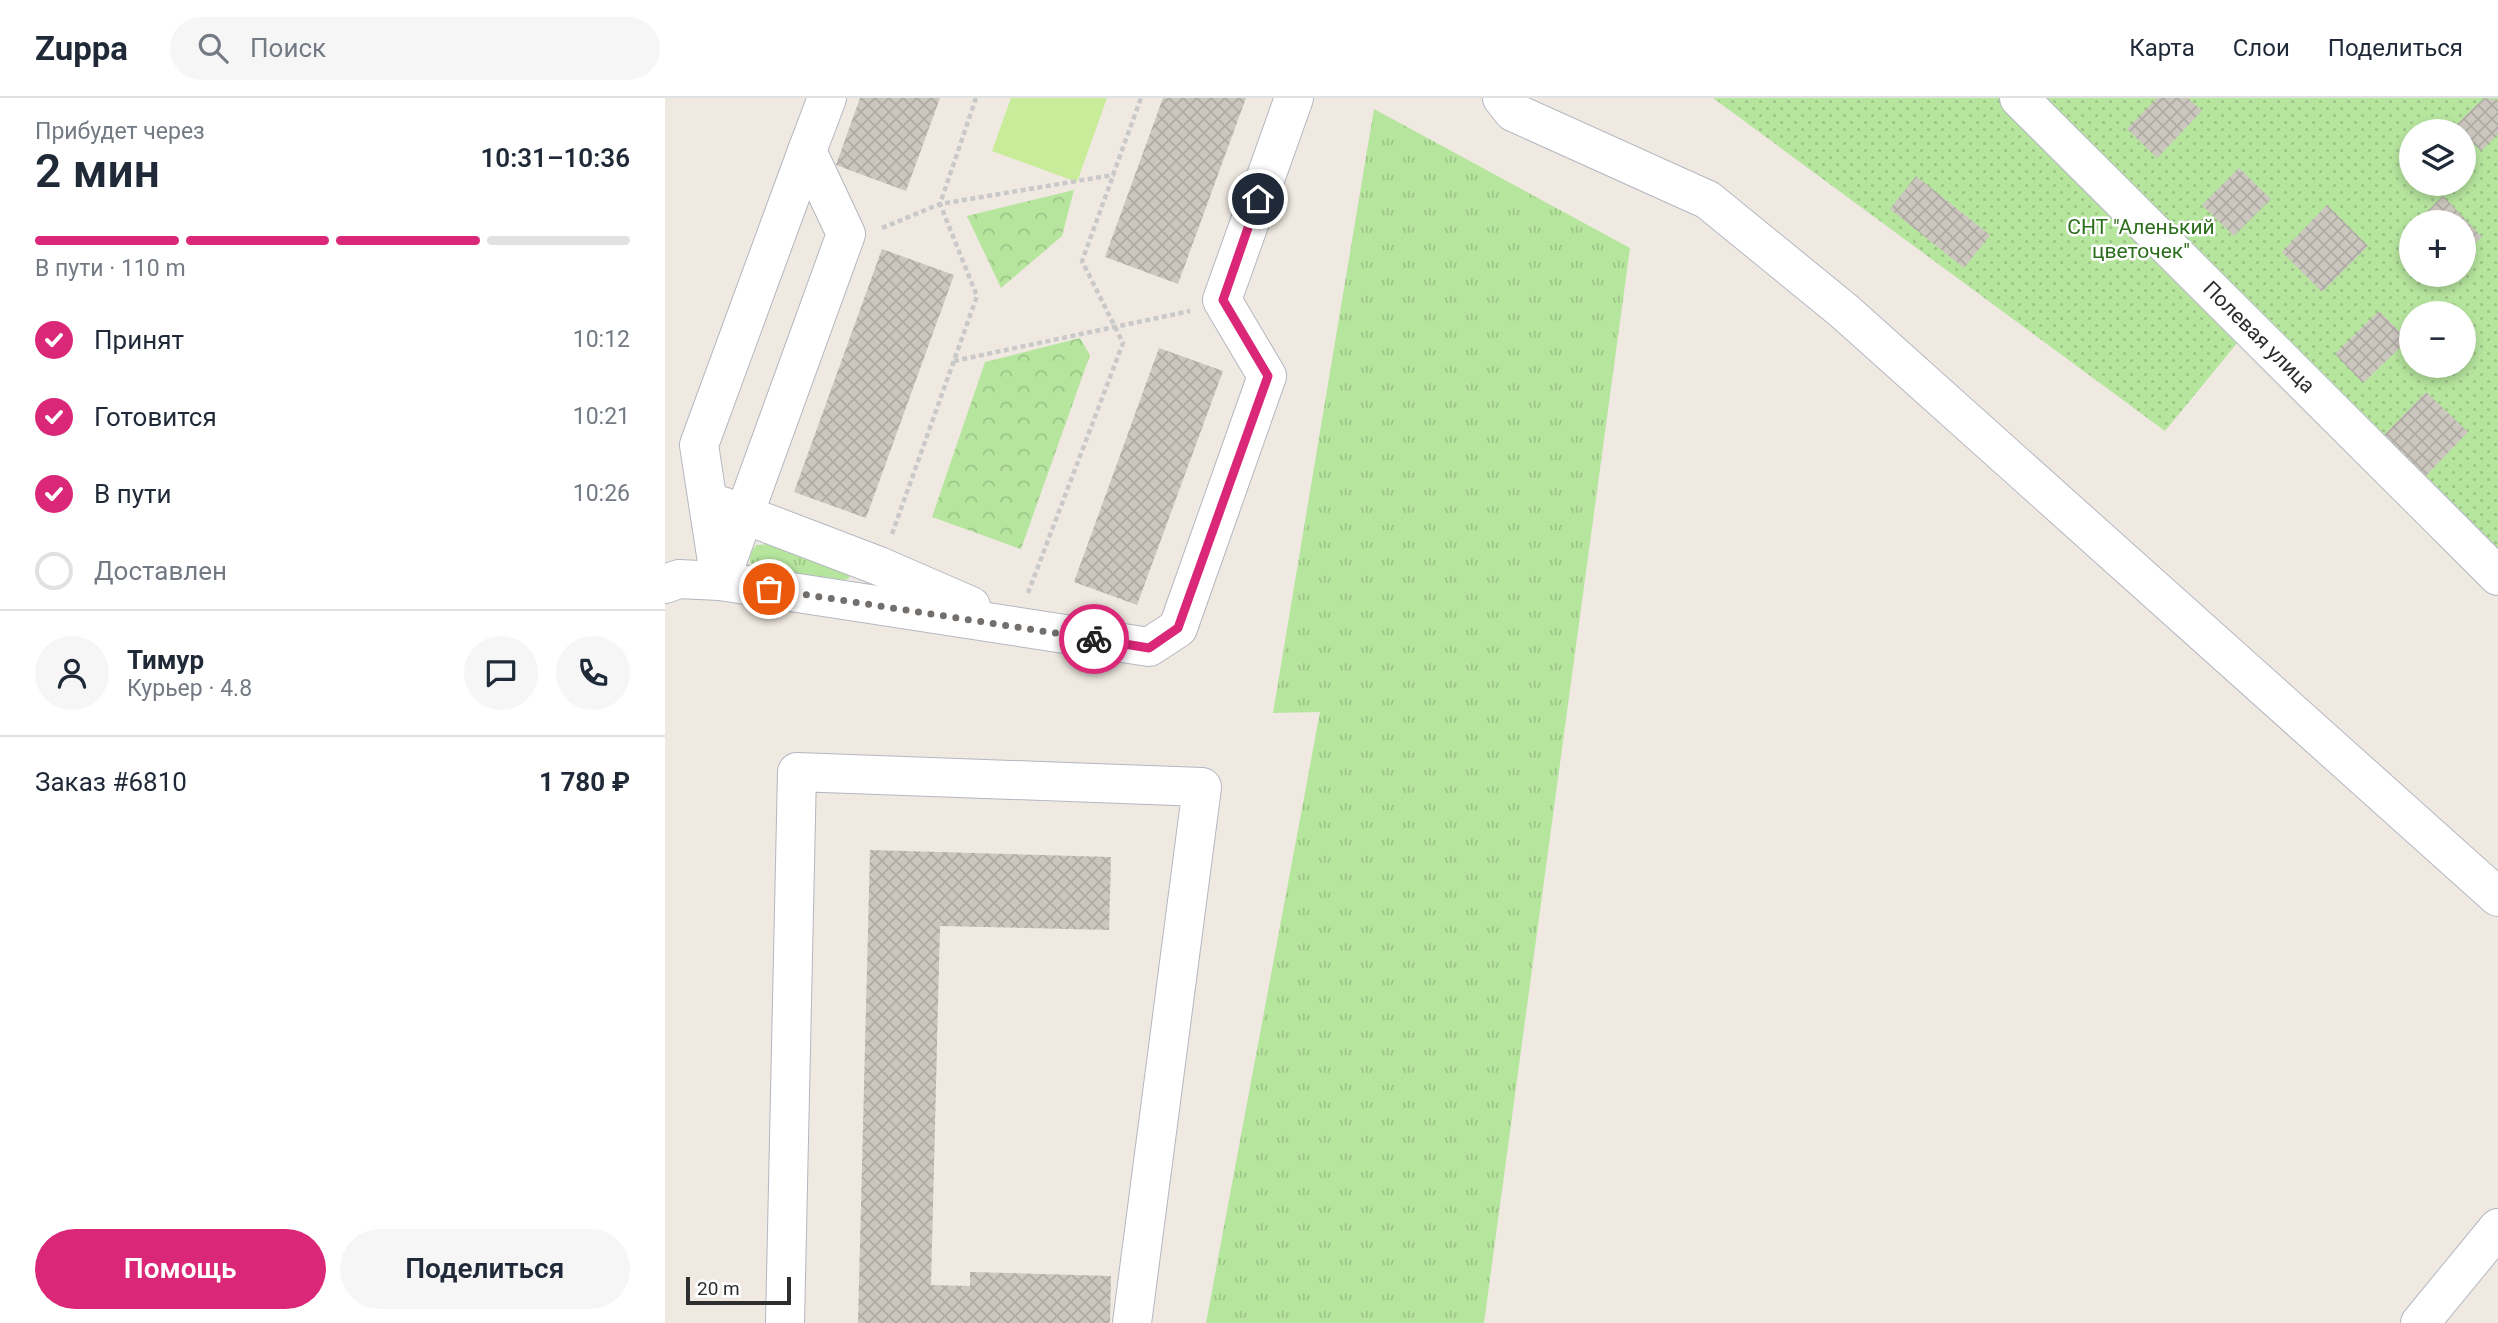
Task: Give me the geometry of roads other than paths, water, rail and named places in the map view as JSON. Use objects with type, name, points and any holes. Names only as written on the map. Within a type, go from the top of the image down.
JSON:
[{"type":"street","points":[[720,581],[699,445],[827,98]]},
{"type":"street","points":[[708,500],[880,566],[1149,648],[1178,628],[1268,376],[1223,300],[1294,98]]},
{"type":"street","points":[[1502,98],[1513,112],[1708,200],[1844,311],[2498,897]]},
{"type":"street","name":"Полевая улица","points":[[2019,98],[2498,576]]},
{"type":"street","points":[[720,581],[846,234],[807,151]]},
{"type":"street","points":[[665,584],[679,579],[720,581],[1016,609]]},
{"type":"street","points":[[785,1323],[797,772],[1202,787],[1132,1323]]},
{"type":"street","points":[[2420,1323],[2498,1228]]},
{"type":"park label","name":"СНТ \"Аленький цветочек\"","points":[[2141,239]]}]
